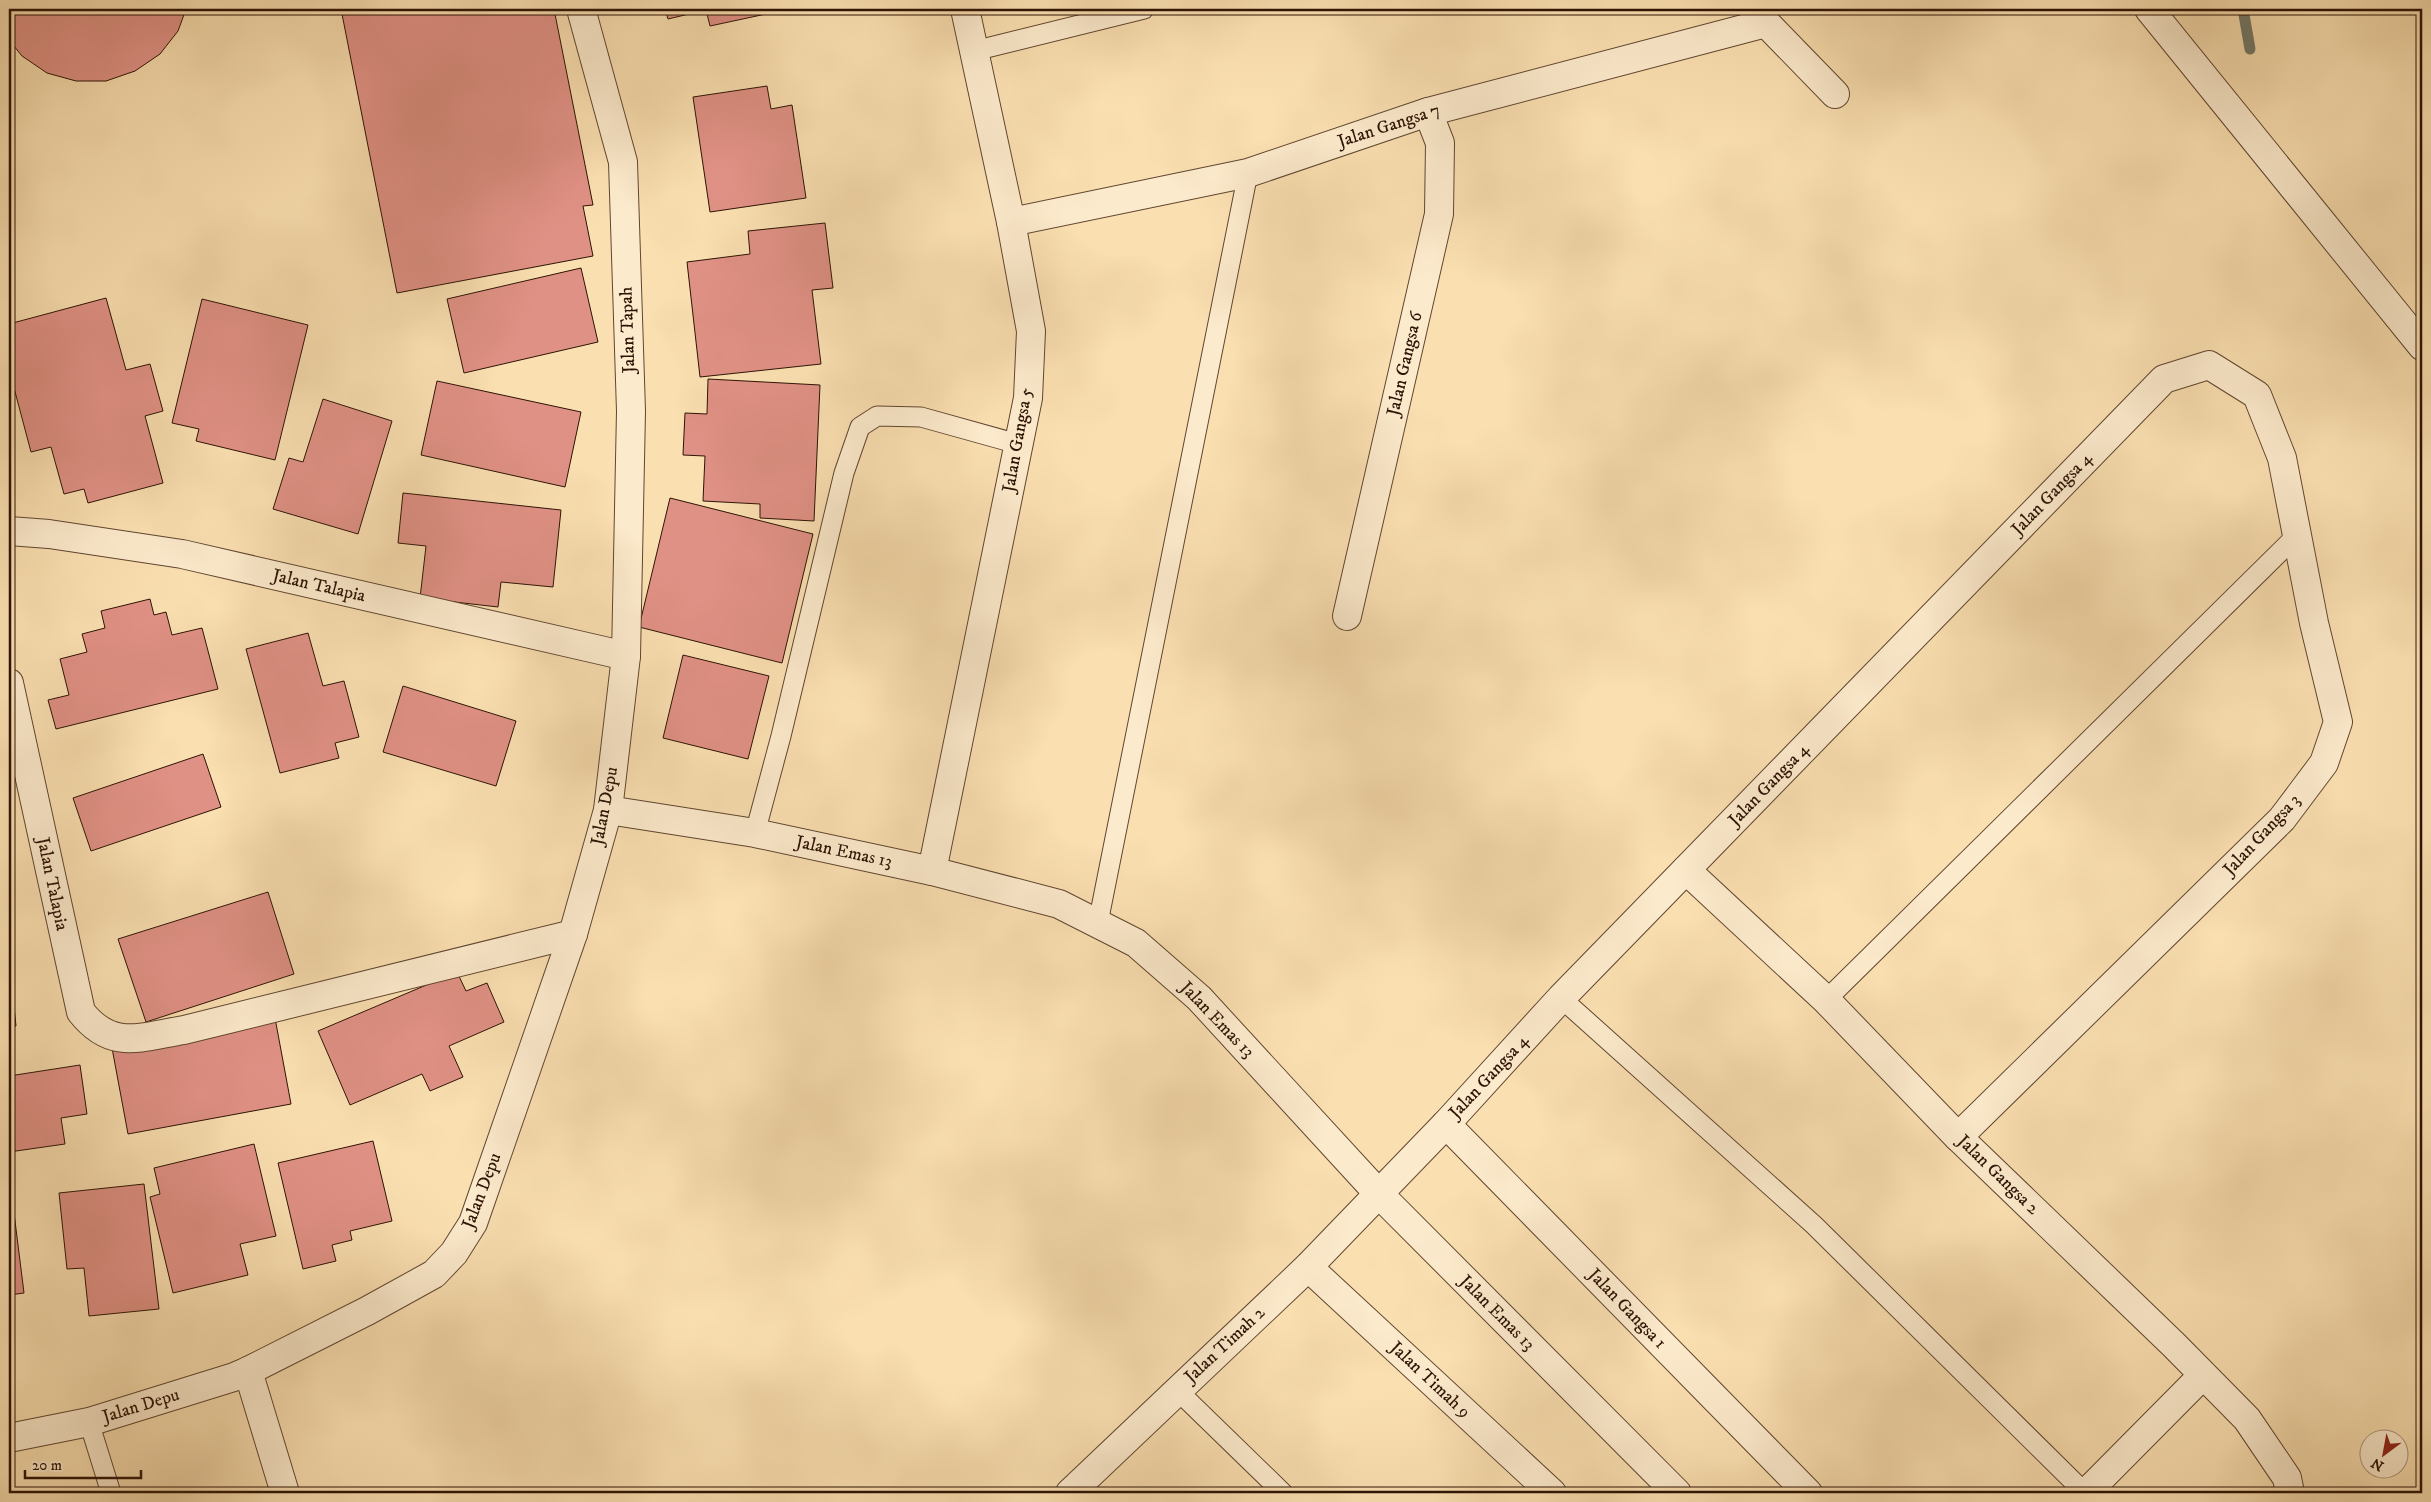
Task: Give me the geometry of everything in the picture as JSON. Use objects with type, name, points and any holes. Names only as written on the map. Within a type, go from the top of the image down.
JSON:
[{"type":"street","name":"Jalan Tapah","points":[[582,9],[623,162],[631,411],[626,656]]},
{"type":"street","name":"Jalan Gangsa 5","points":[[932,870],[1028,398],[1031,331],[1011,222],[965,9]]},
{"type":"street","points":[[2151,10],[2422,346]]},
{"type":"street","points":[[1760,16],[1835,94]]},
{"type":"street","name":"Jalan Gangsa 7","points":[[1011,222],[1248,173],[1428,112],[1760,16]]},
{"type":"street","name":"Jalan Gangsa 6","points":[[1347,616],[1439,214],[1440,143],[1428,112]]},
{"type":"street","name":"Jalan Gangsa 3","points":[[1958,1137],[2282,819],[2324,763],[2338,722],[2282,458],[2257,395],[2209,365],[2164,379]]},
{"type":"street","name":"Jalan Gangsa 4","points":[[1378,1194],[1446,1124],[1562,998],[2164,379]]},
{"type":"street","name":"Jalan Talapia","points":[[9,531],[49,534],[182,554],[626,656]]},
{"type":"street","name":"Jalan Depu","points":[[9,1438],[89,1422],[234,1377],[367,1312],[434,1274],[454,1253],[473,1223],[573,934],[608,810],[626,656]]},
{"type":"street","name":"Jalan Talapia","points":[[9,683],[81,1012],[90,1024],[108,1036],[128,1038],[184,1030],[573,934]]},
{"type":"street","name":"Jalan Emas 13","points":[[608,810],[755,834],[932,870],[1059,904],[1136,943],[1199,998],[1378,1194],[1677,1493]]},
{"type":"street","name":"Jalan Gangsa 2","points":[[1686,870],[1826,1000],[1958,1137],[2204,1374],[2247,1418],[2287,1478],[2290,1493]]},
{"type":"street","name":"Jalan Gangsa 1","points":[[1446,1124],[1808,1493]]},
{"type":"street","name":"Jalan Timah 2","points":[[1070,1493],[1308,1267],[1378,1194]]},
{"type":"street","name":"Jalan Timah 9","points":[[1308,1267],[1552,1493]]},
{"type":"street","points":[[248,1371],[285,1493]]},
{"type":"street","points":[[2085,1493],[2204,1374]]},
{"type":"lane","points":[[974,51],[1144,9]]},
{"type":"lane","points":[[1098,923],[1248,173]]},
{"type":"lane","points":[[755,834],[781,736],[844,474],[860,427],[877,416],[921,418],[1018,444]]},
{"type":"lane","points":[[1826,1000],[2297,535]]},
{"type":"lane","points":[[1562,998],[1814,1225],[2085,1493]]},
{"type":"lane","points":[[1177,1390],[1283,1493]]},
{"type":"lane","points":[[89,1422],[111,1493]]},
{"type":"building","points":[[9,9],[186,9],[178,31],[160,54],[135,71],[106,81],[76,81],[47,73],[22,56],[9,40]]},
{"type":"building","points":[[341,9],[554,9],[593,205],[583,206],[593,256],[397,293]]},
{"type":"building","points":[[665,9],[765,9],[766,14],[710,26],[706,10],[668,19]]},
{"type":"building","points":[[767,86],[771,109],[792,105],[806,198],[710,212],[693,97]]},
{"type":"building","points":[[825,223],[833,288],[812,290],[821,364],[700,377],[687,262],[750,254],[748,231]]},
{"type":"building","points":[[581,268],[598,342],[464,373],[447,299]]},
{"type":"building","points":[[106,298],[126,370],[150,364],[163,411],[145,416],[163,483],[88,503],[84,489],[64,494],[51,447],[31,452],[9,369],[9,324]]},
{"type":"building","points":[[202,299],[308,325],[275,460],[196,441],[199,429],[172,423]]},
{"type":"building","points":[[708,379],[820,385],[814,521],[760,518],[760,504],[703,501],[705,456],[683,455],[685,413],[707,414]]},
{"type":"building","points":[[437,381],[581,412],[565,487],[421,455]]},
{"type":"building","points":[[323,399],[392,421],[358,534],[273,509],[289,458],[303,462]]},
{"type":"building","points":[[403,493],[561,510],[553,587],[501,582],[498,607],[420,598],[426,546],[398,543]]},
{"type":"building","points":[[670,498],[813,534],[782,663],[639,627]]},
{"type":"building","points":[[150,599],[154,615],[166,612],[172,635],[202,628],[218,689],[56,729],[48,700],[69,695],[60,659],[87,652],[82,634],[105,628],[101,611]]},
{"type":"building","points":[[308,633],[323,686],[344,681],[359,737],[335,743],[339,758],[280,773],[246,649]]},
{"type":"building","points":[[683,655],[769,676],[748,759],[663,738]]},
{"type":"building","points":[[403,686],[516,721],[496,786],[383,752]]},
{"type":"building","points":[[203,754],[221,807],[91,851],[73,798]]},
{"type":"building","points":[[268,892],[294,974],[146,1022],[118,939]]},
{"type":"building","points":[[9,957],[16,1026],[9,1027]]},
{"type":"building","points":[[457,972],[466,991],[487,983],[504,1022],[449,1046],[463,1077],[430,1091],[422,1074],[350,1105],[318,1031]]},
{"type":"building","points":[[275,1018],[291,1104],[128,1134],[112,1048]]},
{"type":"building","points":[[80,1065],[87,1114],[61,1118],[65,1144],[9,1152],[9,1076]]},
{"type":"building","points":[[373,1141],[392,1221],[350,1231],[352,1240],[332,1245],[336,1261],[303,1269],[278,1163]]},
{"type":"building","points":[[254,1144],[276,1236],[240,1244],[248,1275],[173,1293],[150,1197],[160,1194],[154,1168]]},
{"type":"building","points":[[144,1184],[159,1309],[89,1316],[84,1268],[67,1269],[59,1193]]},
{"type":"building","points":[[9,1197],[12,1197],[24,1293],[9,1295]]},
{"type":"waterway","points":[[2243,9],[2250,49]]}]
